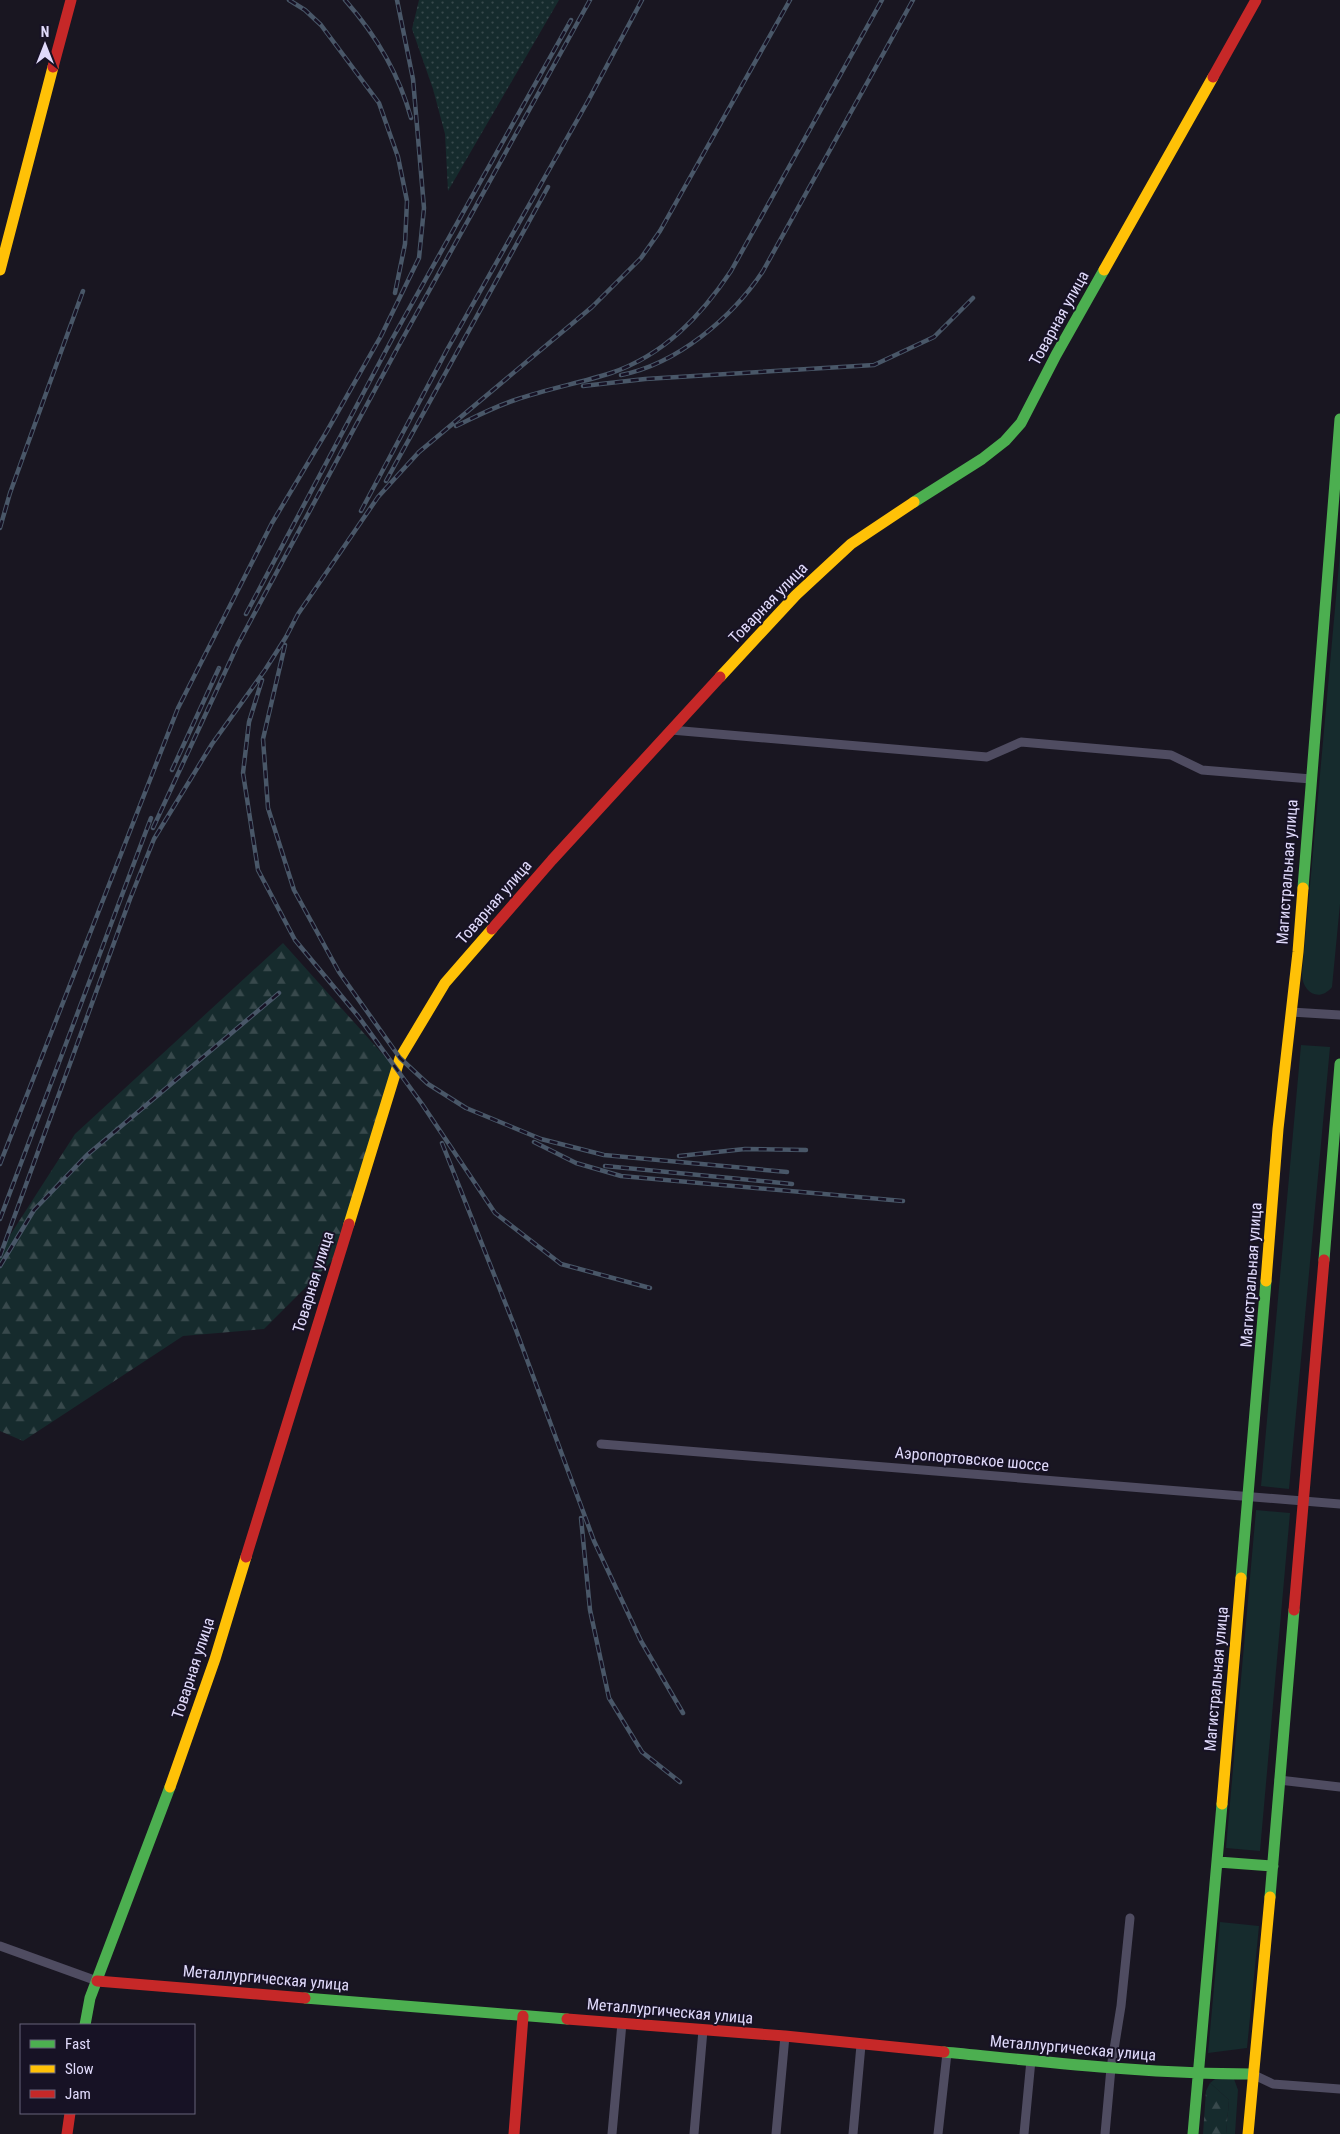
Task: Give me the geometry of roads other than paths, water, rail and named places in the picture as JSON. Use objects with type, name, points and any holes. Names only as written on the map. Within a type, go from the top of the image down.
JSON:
[{"type":"street","points":[[0,270],[71,0]]},
{"type":"street","name":"Товарная улица","points":[[85,2024],[90,1998],[173,1778],[214,1659],[400,1058],[444,983],[552,860],[796,595],[851,544],[891,516],[982,459],[1005,440],[1021,423],[1056,354],[1256,0]]},
{"type":"street","name":"Магистральная улица","points":[[1193,2134],[1249,1497],[1278,1129],[1298,952],[1311,779],[1335,539],[1340,419]]},
{"type":"street","points":[[671,730],[987,757],[1021,742],[1171,755],[1202,770],[1311,779]]},
{"type":"street","points":[[1291,1012],[1340,1015]]},
{"type":"street","points":[[1248,2134],[1252,2074],[1273,1866],[1340,1064]]},
{"type":"street","points":[[1328,1203],[1340,1204]]},
{"type":"street","name":"Аэропортовское шоссе","points":[[601,1444],[1340,1504]]},
{"type":"street","points":[[1280,1780],[1340,1786]]},
{"type":"street","points":[[1218,1862],[1273,1866]]},
{"type":"street","points":[[1105,2134],[1111,2068],[1122,2006],[1130,1918]]},
{"type":"street","name":"Металлургическая улица","points":[[0,1946],[97,1981],[785,2036],[861,2045],[1111,2068],[1198,2074],[1252,2074],[1273,2084],[1340,2089]]},
{"type":"street","points":[[514,2134],[523,2016]]},
{"type":"street","points":[[612,2134],[622,2023]]},
{"type":"street","points":[[694,2134],[703,2030]]},
{"type":"street","points":[[776,2134],[785,2036]]},
{"type":"street","points":[[854,2134],[861,2045]]},
{"type":"street","points":[[938,2134],[947,2053]]},
{"type":"street","points":[[1024,2134],[1031,2060]]},
{"type":"street","points":[[67,2134],[70,2114]]},
{"type":"railway","points":[[289,0],[305,10],[321,25],[379,103],[398,157],[407,201],[405,244],[395,293]]},
{"type":"railway","points":[[345,0],[367,27],[385,56],[400,86],[411,118]]},
{"type":"railway","points":[[0,1164],[178,708],[272,523],[381,336],[419,258],[424,208],[413,79],[397,0]]},
{"type":"railway","points":[[153,828],[238,644],[398,347],[590,0]]},
{"type":"railway","points":[[361,511],[448,348],[588,101],[642,0]]},
{"type":"railway","points":[[0,1256],[130,899],[154,839],[212,744],[265,670],[298,614],[378,497],[419,452],[592,307],[641,258],[660,231],[790,0]]},
{"type":"railway","points":[[456,426],[515,400],[611,373],[648,356],[680,332],[707,303],[731,271],[882,0]]},
{"type":"railway","points":[[621,375],[662,361],[682,350],[719,322],[750,289],[763,271],[913,0]]},
{"type":"railway","points":[[246,614],[391,341],[571,20]]},
{"type":"railway","points":[[386,481],[548,187]]},
{"type":"railway","points":[[0,528],[10,493],[83,291]]},
{"type":"railway","points":[[583,386],[645,379],[874,365],[934,337],[973,298]]},
{"type":"railway","points":[[285,645],[263,739],[268,808],[294,890],[339,972],[400,1058],[428,1084],[466,1108],[541,1139],[604,1155],[787,1172]]},
{"type":"railway","points":[[172,770],[219,668]]},
{"type":"railway","points":[[262,680],[249,722],[243,773],[258,870],[295,940],[358,1016],[422,1104],[495,1213],[561,1264],[650,1288]]},
{"type":"railway","points":[[0,1219],[151,818]]},
{"type":"railway","points":[[0,1266],[34,1210],[87,1155],[279,993]]},
{"type":"railway","points":[[534,1142],[576,1163],[621,1176],[903,1201]]},
{"type":"railway","points":[[442,1143],[516,1330],[594,1541],[641,1641],[683,1713]]},
{"type":"railway","points":[[679,1156],[745,1149],[806,1150]]},
{"type":"railway","points":[[605,1166],[792,1184]]},
{"type":"railway","points":[[581,1518],[590,1610],[609,1698],[642,1752],[680,1782]]}]
